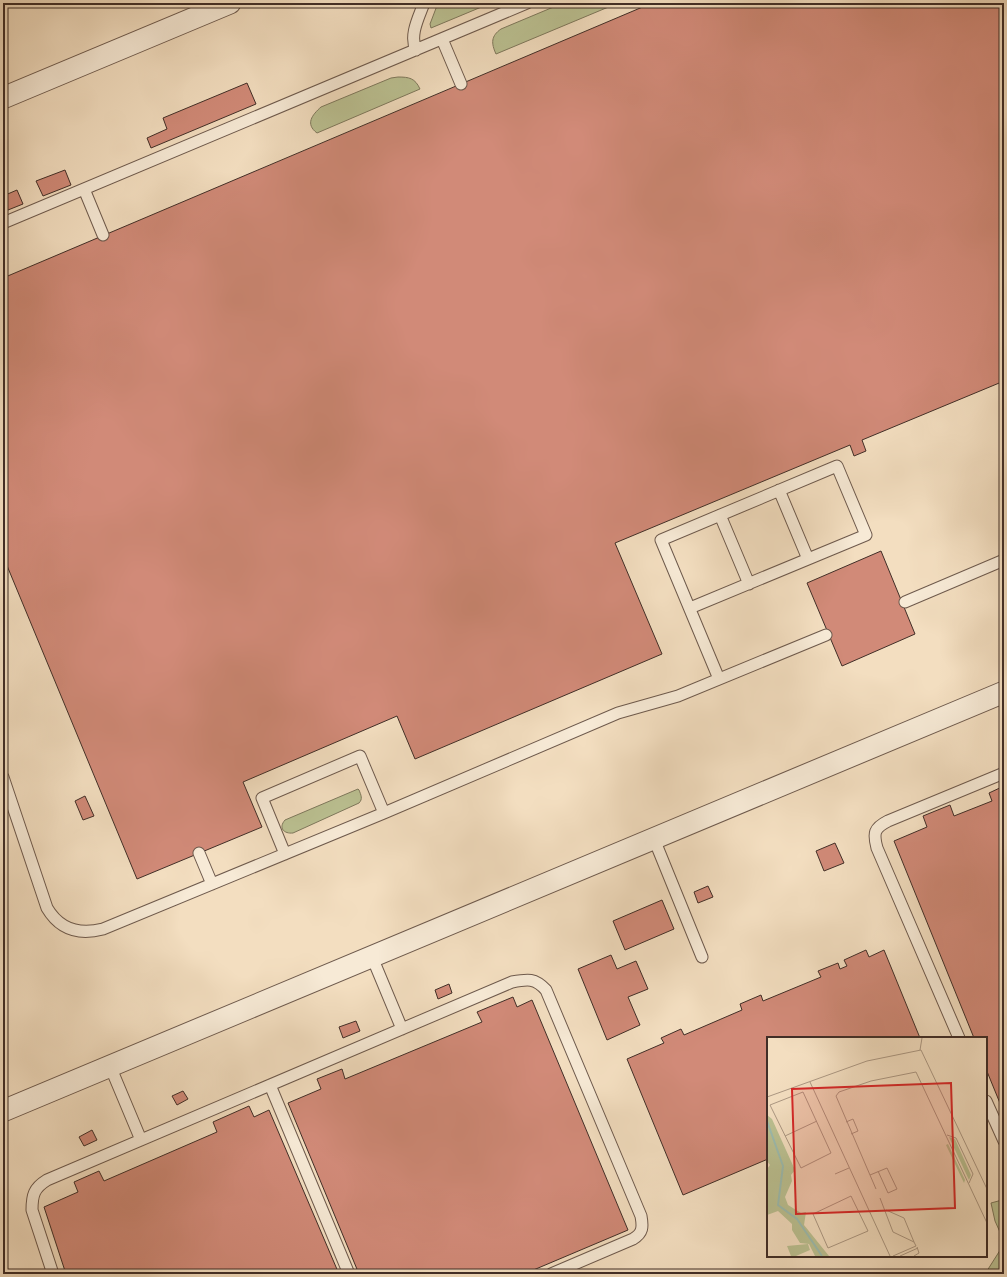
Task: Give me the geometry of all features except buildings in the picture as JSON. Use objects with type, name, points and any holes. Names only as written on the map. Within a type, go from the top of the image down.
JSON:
[{"type":"street","points":[[3,98],[230,3]]},
{"type":"street","points":[[3,1111],[1004,692]]},
{"type":"lane","points":[[416,50],[413,35],[424,3]]},
{"type":"lane","points":[[3,223],[527,3]]},
{"type":"lane","points":[[442,39],[461,84]]},
{"type":"lane","points":[[84,189],[103,235]]},
{"type":"lane","points":[[690,608],[866,535],[837,466],[661,540],[719,679]]},
{"type":"lane","points":[[779,490],[808,559]]},
{"type":"lane","points":[[720,515],[749,584]]},
{"type":"lane","points":[[905,602],[1004,560]]},
{"type":"lane","points":[[3,777],[43,901],[51,915],[67,927],[83,932],[93,932],[103,930],[384,813],[618,713],[678,696],[826,635]]},
{"type":"lane","points":[[285,854],[262,798],[360,756],[384,813]]},
{"type":"lane","points":[[959,1037],[877,848],[875,839],[876,830],[880,825],[888,821],[1004,773]]},
{"type":"lane","points":[[654,839],[702,956]]},
{"type":"lane","points":[[199,853],[212,884]]},
{"type":"lane","points":[[372,957],[402,1029]]},
{"type":"lane","points":[[53,1274],[32,1210],[34,1191],[39,1185],[47,1180],[512,982],[532,980],[540,983],[546,990],[641,1216],[642,1223],[642,1230],[638,1236],[551,1274]]},
{"type":"lane","points":[[110,1066],[141,1140]]},
{"type":"lane","points":[[270,1085],[349,1274]]},
{"type":"lane","points":[[987,1103],[1004,1141]]},
{"type":"green space","points":[[438,3],[491,3],[431,28],[430,24]]},
{"type":"green space","points":[[563,3],[618,3],[496,54],[493,46],[493,40],[495,34],[501,29]]},
{"type":"green space","points":[[405,77],[414,80],[420,89],[317,133],[313,130],[311,120],[321,107],[391,78]]},
{"type":"green space","points":[[358,789],[361,797],[359,803],[293,833],[287,833],[283,830],[282,826],[285,820]]},
{"type":"green space","points":[[1002,1200],[1004,1201],[1004,1241],[995,1221],[991,1203]]},
{"type":"green space","points":[[1004,1244],[1004,1274],[985,1274]]}]
